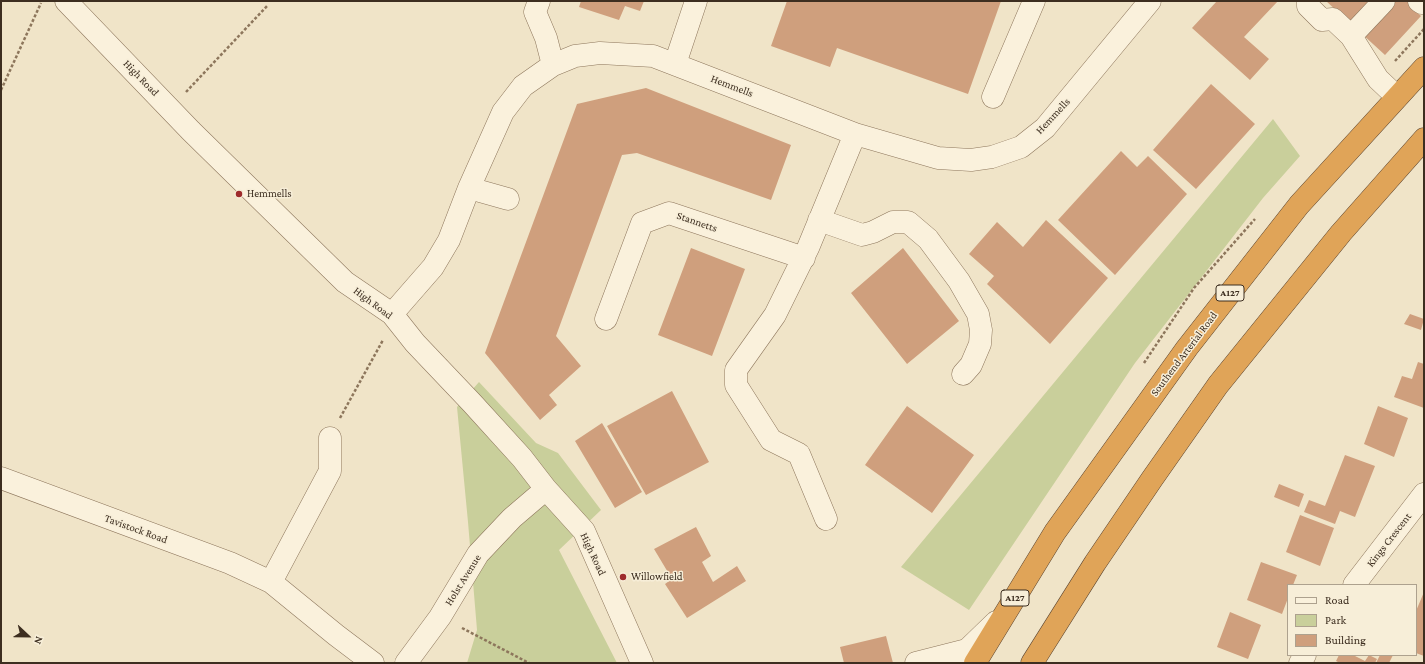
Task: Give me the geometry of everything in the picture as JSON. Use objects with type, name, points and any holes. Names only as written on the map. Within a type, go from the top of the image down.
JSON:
[{"type":"highway","name":"Southend Arterial Road","points":[[974,663],[1055,532],[1187,348],[1299,205],[1424,68]]},
{"type":"highway","points":[[1032,663],[1095,563],[1218,385],[1341,233],[1424,139]]},
{"type":"street","name":"High Road","points":[[66,1],[170,109],[345,282],[393,316],[415,343],[522,458],[546,489],[584,531],[642,663]]},
{"type":"street","points":[[539,1],[535,12],[546,38],[553,65]]},
{"type":"street","points":[[675,64],[696,1]]},
{"type":"street","points":[[993,97],[1034,1]]},
{"type":"street","points":[[1308,1],[1308,6],[1322,20],[1333,19],[1350,36],[1378,79],[1397,97]]},
{"type":"street","points":[[1350,36],[1384,1]]},
{"type":"street","points":[[1419,1],[1422,3],[1424,1]]},
{"type":"street","name":"Hemmells","points":[[393,316],[433,267],[450,240],[469,188],[503,112],[523,86],[553,65],[576,56],[600,54],[653,56],[855,134],[938,158],[972,160],[992,157],[1021,147],[1045,128],[1143,3]]},
{"type":"street","points":[[826,519],[798,454],[771,440],[736,385],[736,370],[775,315],[804,258],[855,134]]},
{"type":"street","points":[[469,188],[508,199]]},
{"type":"street","name":"Stannetts","points":[[606,319],[642,223],[669,212],[804,258]]},
{"type":"street","points":[[819,220],[862,234],[873,232],[893,222],[908,222],[928,239],[959,281],[978,314],[981,330],[980,344],[971,365],[963,374]]},
{"type":"street","points":[[271,582],[330,471],[330,438]]},
{"type":"street","name":"Tavistock Road","points":[[1,478],[230,563],[271,582],[336,636],[373,663]]},
{"type":"street","name":"Holst Avenue","points":[[406,663],[440,617],[478,554],[512,518],[546,489]]},
{"type":"street","name":"Kings Crescent","points":[[1355,584],[1424,494]]},
{"type":"street","points":[[916,663],[967,650],[1004,615]]},
{"type":"path","points":[[1,90],[42,1]]},
{"type":"path","points":[[170,109],[268,5]]},
{"type":"path","points":[[330,438],[393,316]]},
{"type":"path","points":[[440,617],[529,663]]},
{"type":"green space","points":[[1273,119],[1300,156],[1263,198],[1135,363],[969,610],[901,567]]},
{"type":"green space","points":[[479,382],[536,443],[558,453],[601,510],[559,550],[617,663],[467,663],[477,630],[457,407]]},
{"type":"building","points":[[581,1],[644,1],[640,11],[625,6],[619,20],[579,7]]},
{"type":"building","points":[[787,1],[1001,1],[968,94],[837,48],[830,67],[771,46]]},
{"type":"building","points":[[1217,1],[1278,1],[1244,37],[1269,59],[1250,80],[1192,28]]},
{"type":"building","points":[[1326,1],[1411,1],[1409,4],[1421,16],[1385,55]]},
{"type":"building","points":[[1211,84],[1255,124],[1196,189],[1153,150]]},
{"type":"building","points":[[646,88],[791,145],[771,200],[637,153],[622,155],[556,336],[581,366],[549,395],[557,405],[540,420],[485,353],[577,104]]},
{"type":"building","points":[[1121,151],[1137,167],[1148,156],[1187,194],[1115,275],[1058,220]]},
{"type":"building","points":[[1046,220],[1108,278],[1050,344],[987,284],[994,276],[969,254],[997,222],[1023,247]]},
{"type":"building","points":[[691,248],[745,269],[712,356],[658,335]]},
{"type":"building","points":[[903,248],[959,321],[907,364],[851,293]]},
{"type":"building","points":[[1410,314],[1424,319],[1421,330],[1404,324]]},
{"type":"building","points":[[1418,362],[1424,364],[1424,408],[1394,397],[1402,376],[1412,379]]},
{"type":"building","points":[[672,391],[709,462],[646,495],[607,426]]},
{"type":"building","points":[[907,406],[974,455],[932,513],[865,465]]},
{"type":"building","points":[[1378,406],[1408,418],[1394,457],[1364,444]]},
{"type":"building","points":[[602,423],[642,492],[615,508],[575,441]]},
{"type":"building","points":[[1345,455],[1375,466],[1355,517],[1340,511],[1335,524],[1304,512],[1309,500],[1325,506]]},
{"type":"building","points":[[1279,484],[1304,494],[1299,507],[1274,497]]},
{"type":"building","points":[[1300,515],[1334,528],[1320,566],[1286,552]]},
{"type":"building","points":[[696,527],[711,556],[702,562],[713,582],[737,566],[746,581],[687,618],[665,584],[672,579],[654,549]]},
{"type":"building","points":[[1261,562],[1297,575],[1293,584],[1287,584],[1287,601],[1282,614],[1247,600]]},
{"type":"building","points":[[1424,592],[1424,656],[1417,653],[1417,609]]},
{"type":"building","points":[[1230,612],[1261,625],[1248,659],[1217,647]]},
{"type":"building","points":[[886,636],[893,663],[844,663],[840,647]]},
{"type":"building","points":[[1338,656],[1355,656],[1365,661],[1368,656],[1377,659],[1375,663],[1340,663],[1336,661]]},
{"type":"building","points":[[1380,656],[1392,656],[1389,663],[1376,663]]},
{"type":"place","name":"Hemmells","points":[[239,194]]},
{"type":"place","name":"Willowfield","points":[[623,577]]}]
